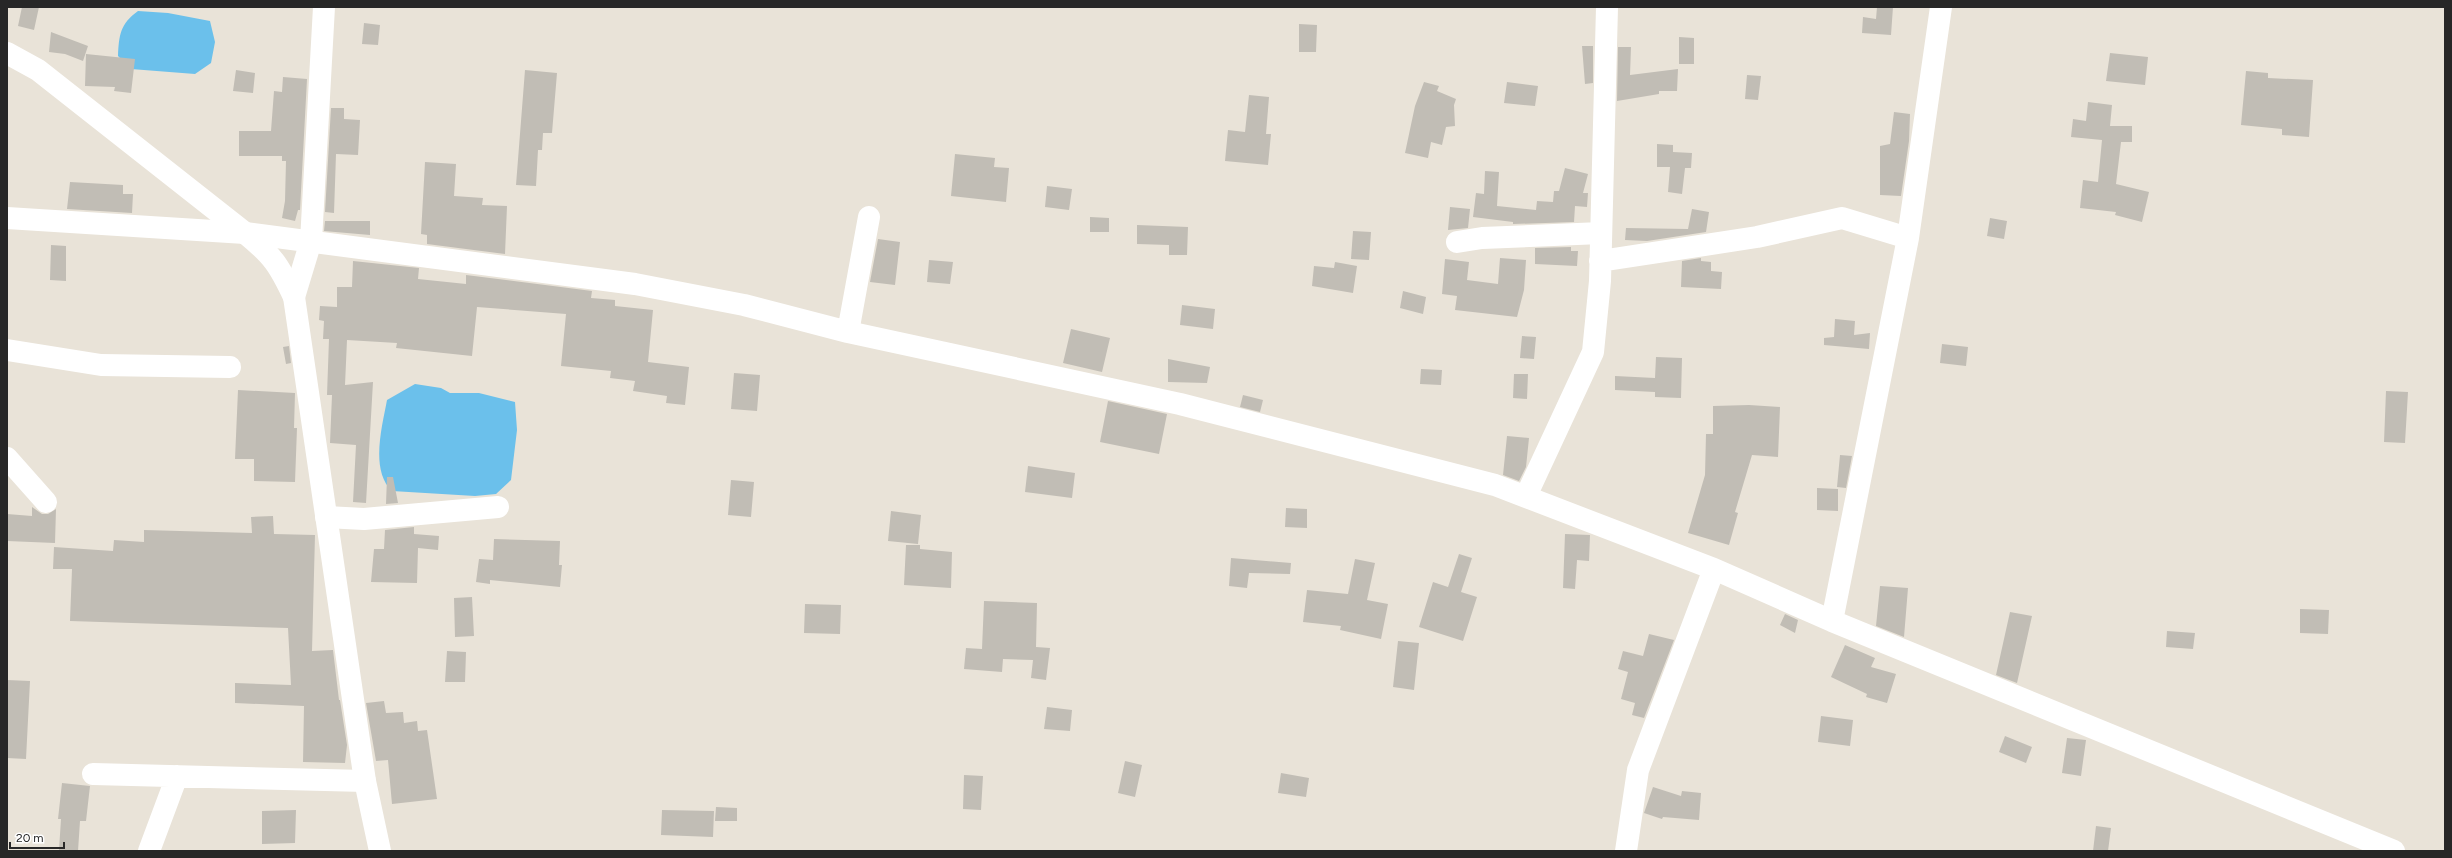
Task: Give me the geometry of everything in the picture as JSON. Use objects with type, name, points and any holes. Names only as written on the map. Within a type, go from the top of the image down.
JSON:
[{"type":"street","points":[[294,297],[311,241],[324,7]]},
{"type":"street","points":[[1526,496],[1593,352],[1600,261],[1607,7]]},
{"type":"street","points":[[1832,621],[1908,238],[1941,7]]},
{"type":"street","points":[[7,53],[38,70],[269,253],[282,272],[294,297],[365,781],[380,851]]},
{"type":"street","points":[[848,332],[869,217]]},
{"type":"street","points":[[7,218],[245,233],[635,284],[744,305],[848,332],[1180,404],[1495,485],[1714,569],[1832,621],[2394,851]]},
{"type":"street","points":[[1600,261],[1757,237],[1842,218],[1908,238]]},
{"type":"street","points":[[1457,242],[1482,238],[1601,234]]},
{"type":"street","points":[[7,350],[101,365],[230,367]]},
{"type":"street","points":[[7,458],[46,502]]},
{"type":"street","points":[[326,517],[364,519],[498,507]]},
{"type":"street","points":[[1626,851],[1638,770],[1714,569]]},
{"type":"street","points":[[93,774],[365,781]]},
{"type":"street","points":[[149,851],[177,776]]},
{"type":"water","points":[[138,11],[168,13],[210,21],[215,42],[211,63],[195,74],[131,69],[118,56],[119,42],[124,25]]},
{"type":"water","points":[[415,384],[441,388],[450,393],[479,393],[515,402],[517,430],[511,480],[496,494],[475,496],[392,491],[385,482],[381,472],[379,448],[387,400]]},
{"type":"building","points":[[22,7],[39,7],[34,30],[18,26]]},
{"type":"building","points":[[1877,7],[1893,7],[1891,35],[1862,33],[1863,17],[1876,19]]},
{"type":"building","points":[[364,23],[380,25],[378,45],[362,44]]},
{"type":"building","points":[[1299,24],[1317,25],[1316,52],[1299,52]]},
{"type":"building","points":[[51,32],[88,46],[83,61],[65,54],[49,52]]},
{"type":"building","points":[[1679,37],[1694,38],[1694,64],[1679,64]]},
{"type":"building","points":[[1582,46],[1593,46],[1593,83],[1585,84]]},
{"type":"building","points":[[1618,47],[1631,47],[1630,75],[1678,69],[1677,91],[1659,91],[1659,94],[1617,101]]},
{"type":"building","points":[[2110,53],[2148,57],[2145,85],[2106,81]]},
{"type":"building","points":[[86,54],[135,59],[131,93],[114,91],[115,87],[85,86]]},
{"type":"building","points":[[236,70],[255,73],[253,93],[233,91]]},
{"type":"building","points":[[525,70],[557,73],[552,133],[543,133],[542,150],[538,150],[536,186],[516,185]]},
{"type":"building","points":[[2246,71],[2268,73],[2268,78],[2313,80],[2309,137],[2282,135],[2282,129],[2241,125]]},
{"type":"building","points":[[1747,75],[1761,76],[1758,100],[1745,99]]},
{"type":"building","points":[[283,77],[307,79],[300,210],[298,210],[295,221],[282,218],[285,201],[286,161],[282,161],[282,156],[239,156],[239,131],[271,131],[274,91],[282,92]]},
{"type":"building","points":[[1424,82],[1439,86],[1437,91],[1456,99],[1454,105],[1455,126],[1446,127],[1442,145],[1431,142],[1428,158],[1405,153],[1415,106]]},
{"type":"building","points":[[1507,82],[1538,86],[1535,106],[1504,103]]},
{"type":"building","points":[[1249,95],[1269,97],[1266,134],[1271,134],[1268,165],[1225,161],[1228,130],[1245,132]]},
{"type":"building","points":[[2088,102],[2112,105],[2110,126],[2132,126],[2132,142],[2121,142],[2116,184],[2149,192],[2142,222],[2115,215],[2116,212],[2080,208],[2083,180],[2098,182],[2102,140],[2071,137],[2073,119],[2086,121]]},
{"type":"building","points":[[331,108],[344,108],[344,119],[360,120],[358,155],[336,154],[334,213],[325,212]]},
{"type":"building","points":[[1894,112],[1910,114],[1909,141],[1901,196],[1880,195],[1880,146],[1890,144]]},
{"type":"building","points":[[1657,144],[1673,145],[1673,152],[1692,153],[1691,168],[1685,168],[1682,194],[1668,192],[1670,167],[1657,167]]},
{"type":"building","points":[[955,154],[995,158],[994,167],[1009,168],[1006,202],[951,196]]},
{"type":"building","points":[[425,162],[456,164],[454,196],[483,198],[482,205],[507,206],[505,254],[427,244],[427,235],[421,234]]},
{"type":"building","points":[[1565,168],[1588,174],[1583,193],[1588,193],[1587,207],[1575,206],[1574,222],[1513,224],[1513,222],[1473,217],[1476,193],[1484,194],[1485,171],[1499,172],[1497,206],[1536,210],[1537,201],[1553,202],[1554,191],[1559,191]]},
{"type":"building","points":[[70,182],[123,185],[123,194],[133,194],[132,213],[67,209]]},
{"type":"building","points":[[1047,186],[1072,189],[1069,210],[1045,207]]},
{"type":"building","points":[[1450,207],[1470,209],[1468,228],[1448,230]]},
{"type":"building","points":[[1692,209],[1709,212],[1706,232],[1647,241],[1625,240],[1626,228],[1688,229]]},
{"type":"building","points":[[1090,217],[1109,218],[1109,232],[1090,232]]},
{"type":"building","points":[[1990,218],[2007,221],[2004,239],[1987,236]]},
{"type":"building","points":[[325,221],[370,221],[370,235],[324,231]]},
{"type":"building","points":[[1137,225],[1188,227],[1187,255],[1169,255],[1169,245],[1137,244]]},
{"type":"building","points":[[1353,231],[1371,232],[1369,260],[1351,259]]},
{"type":"building","points":[[878,239],[900,242],[895,285],[870,282]]},
{"type":"building","points":[[51,245],[66,246],[66,281],[50,280]]},
{"type":"building","points":[[1571,247],[1571,251],[1578,251],[1577,266],[1535,264],[1535,248]]},
{"type":"building","points":[[1500,258],[1526,260],[1524,290],[1517,317],[1455,310],[1457,296],[1442,294],[1445,259],[1469,262],[1467,280],[1498,284]]},
{"type":"building","points":[[1701,258],[1701,261],[1711,262],[1711,271],[1722,272],[1721,289],[1681,287],[1682,261]]},
{"type":"building","points":[[929,260],[953,262],[950,284],[927,282]]},
{"type":"building","points":[[353,261],[419,268],[418,279],[466,284],[466,275],[592,291],[591,298],[615,300],[615,306],[653,310],[648,362],[689,367],[685,405],[666,403],[667,396],[633,391],[635,381],[610,378],[611,371],[561,366],[566,314],[477,307],[472,356],[396,348],[397,343],[347,340],[345,385],[373,382],[366,503],[353,502],[356,445],[330,443],[332,395],[327,395],[329,339],[323,339],[324,321],[319,320],[320,306],[337,307],[337,287],[352,287]]},
{"type":"building","points":[[1335,262],[1357,266],[1353,293],[1312,286],[1314,266],[1334,268]]},
{"type":"building","points":[[1403,291],[1426,297],[1423,314],[1400,308]]},
{"type":"building","points":[[1182,305],[1215,309],[1213,329],[1180,325]]},
{"type":"building","points":[[1835,319],[1855,321],[1854,335],[1870,333],[1869,349],[1824,345],[1824,338],[1834,337]]},
{"type":"building","points":[[1071,329],[1110,338],[1102,372],[1063,363]]},
{"type":"building","points":[[1522,336],[1536,337],[1534,359],[1520,358]]},
{"type":"building","points":[[1942,344],[1968,347],[1966,366],[1940,363]]},
{"type":"building","points":[[289,346],[291,363],[286,364],[283,347]]},
{"type":"building","points":[[1656,357],[1682,358],[1681,398],[1655,397],[1655,392],[1615,390],[1615,376],[1655,378]]},
{"type":"building","points":[[1168,359],[1210,367],[1207,383],[1168,382]]},
{"type":"building","points":[[1421,369],[1442,370],[1441,385],[1420,384]]},
{"type":"building","points":[[734,373],[760,375],[757,411],[731,409]]},
{"type":"building","points":[[1514,374],[1528,374],[1527,399],[1513,398]]},
{"type":"building","points":[[238,390],[295,393],[294,428],[297,428],[295,482],[254,481],[254,459],[235,459]]},
{"type":"building","points":[[2386,391],[2408,392],[2405,443],[2384,442]]},
{"type":"building","points":[[1243,395],[1263,400],[1260,412],[1240,407]]},
{"type":"building","points":[[1108,401],[1167,414],[1159,454],[1100,442]]},
{"type":"building","points":[[1749,405],[1780,407],[1778,457],[1752,455],[1735,512],[1738,513],[1729,545],[1688,533],[1705,475],[1706,434],[1713,434],[1713,406]]},
{"type":"building","points":[[1507,436],[1529,438],[1526,467],[1519,481],[1503,475]]},
{"type":"building","points":[[1840,455],[1852,456],[1846,488],[1837,487]]},
{"type":"building","points":[[1028,466],[1075,473],[1072,498],[1025,492]]},
{"type":"building","points":[[387,477],[393,477],[398,503],[386,504]]},
{"type":"building","points":[[731,480],[754,482],[751,517],[728,515]]},
{"type":"building","points":[[1817,488],[1838,489],[1838,511],[1817,510]]},
{"type":"building","points":[[32,507],[42,514],[48,514],[56,509],[55,543],[7,541],[7,514],[32,516]]},
{"type":"building","points":[[1286,508],[1307,509],[1307,528],[1285,527]]},
{"type":"building","points":[[891,511],[921,515],[918,544],[888,541]]},
{"type":"building","points":[[273,516],[274,534],[315,535],[312,651],[333,650],[339,700],[347,745],[345,763],[303,762],[304,706],[235,703],[235,683],[291,685],[288,628],[70,621],[72,569],[53,569],[54,547],[113,551],[114,540],[144,542],[144,530],[252,533],[251,517]]},
{"type":"building","points":[[414,527],[414,534],[439,536],[438,550],[418,548],[417,583],[371,582],[374,549],[384,549],[385,530]]},
{"type":"building","points":[[1565,534],[1590,535],[1589,561],[1577,560],[1575,589],[1563,588]]},
{"type":"building","points":[[494,539],[560,541],[559,565],[562,565],[560,587],[490,580],[490,584],[476,582],[479,559],[493,560]]},
{"type":"building","points":[[906,545],[920,545],[920,549],[952,552],[951,588],[904,585]]},
{"type":"building","points":[[1459,554],[1472,558],[1461,592],[1477,597],[1463,641],[1419,627],[1433,582],[1448,587]]},
{"type":"building","points":[[1231,558],[1291,563],[1290,574],[1249,573],[1247,588],[1229,586]]},
{"type":"building","points":[[1355,559],[1375,563],[1367,600],[1388,604],[1381,639],[1340,630],[1341,626],[1303,622],[1307,590],[1348,594]]},
{"type":"building","points":[[1880,586],[1908,588],[1904,637],[1876,626]]},
{"type":"building","points":[[472,597],[474,636],[455,637],[454,598]]},
{"type":"building","points":[[984,601],[1037,603],[1036,647],[1050,648],[1046,680],[1031,678],[1033,660],[1003,659],[1002,672],[964,669],[966,648],[982,649]]},
{"type":"building","points":[[805,604],[841,605],[840,634],[804,633]]},
{"type":"building","points":[[2300,609],[2329,610],[2328,634],[2300,633]]},
{"type":"building","points":[[2010,612],[2032,616],[2017,683],[1996,675]]},
{"type":"building","points":[[1785,614],[1798,620],[1795,633],[1780,625]]},
{"type":"building","points":[[2167,631],[2195,633],[2193,649],[2166,647]]},
{"type":"building","points":[[1649,634],[1674,640],[1644,718],[1632,715],[1635,703],[1621,699],[1628,672],[1618,669],[1623,651],[1643,656]]},
{"type":"building","points":[[1398,641],[1419,643],[1414,690],[1393,687]]},
{"type":"building","points":[[1845,645],[1875,658],[1871,667],[1896,674],[1887,703],[1866,697],[1867,694],[1831,677]]},
{"type":"building","points":[[447,651],[466,652],[465,682],[445,682]]},
{"type":"building","points":[[7,680],[30,681],[26,759],[7,758]]},
{"type":"building","points":[[384,701],[386,713],[403,712],[404,723],[417,721],[418,731],[427,730],[437,799],[392,804],[388,760],[376,761],[366,703]]},
{"type":"building","points":[[1047,707],[1072,710],[1070,731],[1044,729]]},
{"type":"building","points":[[1821,716],[1853,720],[1850,746],[1818,742]]},
{"type":"building","points":[[2005,736],[2032,747],[2026,763],[1999,752]]},
{"type":"building","points":[[2067,738],[2086,740],[2081,776],[2062,773]]},
{"type":"building","points":[[1125,761],[1142,765],[1135,797],[1118,793]]},
{"type":"building","points":[[1281,773],[1309,778],[1306,797],[1278,793]]},
{"type":"building","points":[[964,775],[983,776],[981,810],[963,809]]},
{"type":"building","points":[[62,783],[90,786],[86,821],[80,821],[78,851],[59,850],[61,819],[58,819]]},
{"type":"building","points":[[1653,787],[1681,796],[1682,791],[1701,793],[1699,820],[1663,817],[1662,819],[1644,813]]},
{"type":"building","points":[[716,807],[737,808],[737,821],[715,821]]},
{"type":"building","points":[[296,810],[295,843],[262,844],[262,811]]},
{"type":"building","points":[[662,810],[714,811],[713,837],[661,835]]},
{"type":"building","points":[[2096,826],[2111,828],[2108,851],[2093,851]]}]
